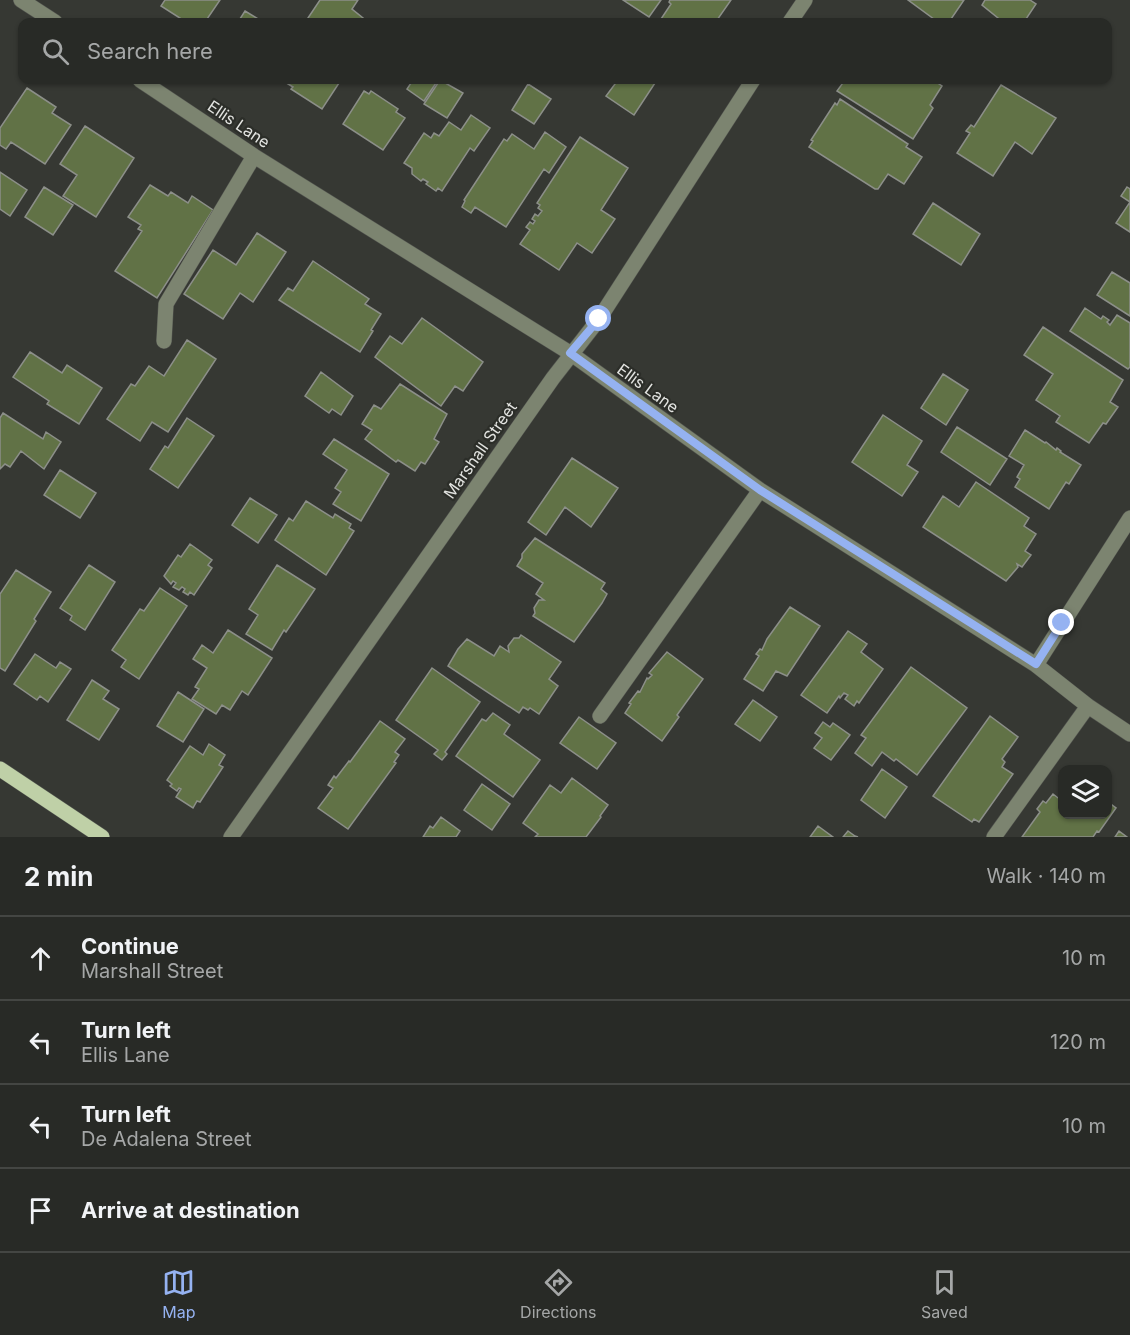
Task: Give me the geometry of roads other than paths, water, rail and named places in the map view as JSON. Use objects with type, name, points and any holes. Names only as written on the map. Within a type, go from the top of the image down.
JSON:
[{"type":"main road","points":[[0,769],[102,837]]},
{"type":"street","points":[[21,0],[49,18]]},
{"type":"street","points":[[793,18],[805,0]]},
{"type":"street","name":"Ellis Lane","points":[[146,84],[254,156],[570,353],[760,490],[1036,664],[1088,706],[1130,734]]},
{"type":"street","name":"Marshall Street","points":[[231,837],[570,353],[599,319],[750,84]]},
{"type":"street","points":[[164,341],[166,304],[254,156]]},
{"type":"street","points":[[600,716],[760,490]]},
{"type":"street","points":[[1036,664],[1130,518]]},
{"type":"street","points":[[994,837],[1088,706]]}]
